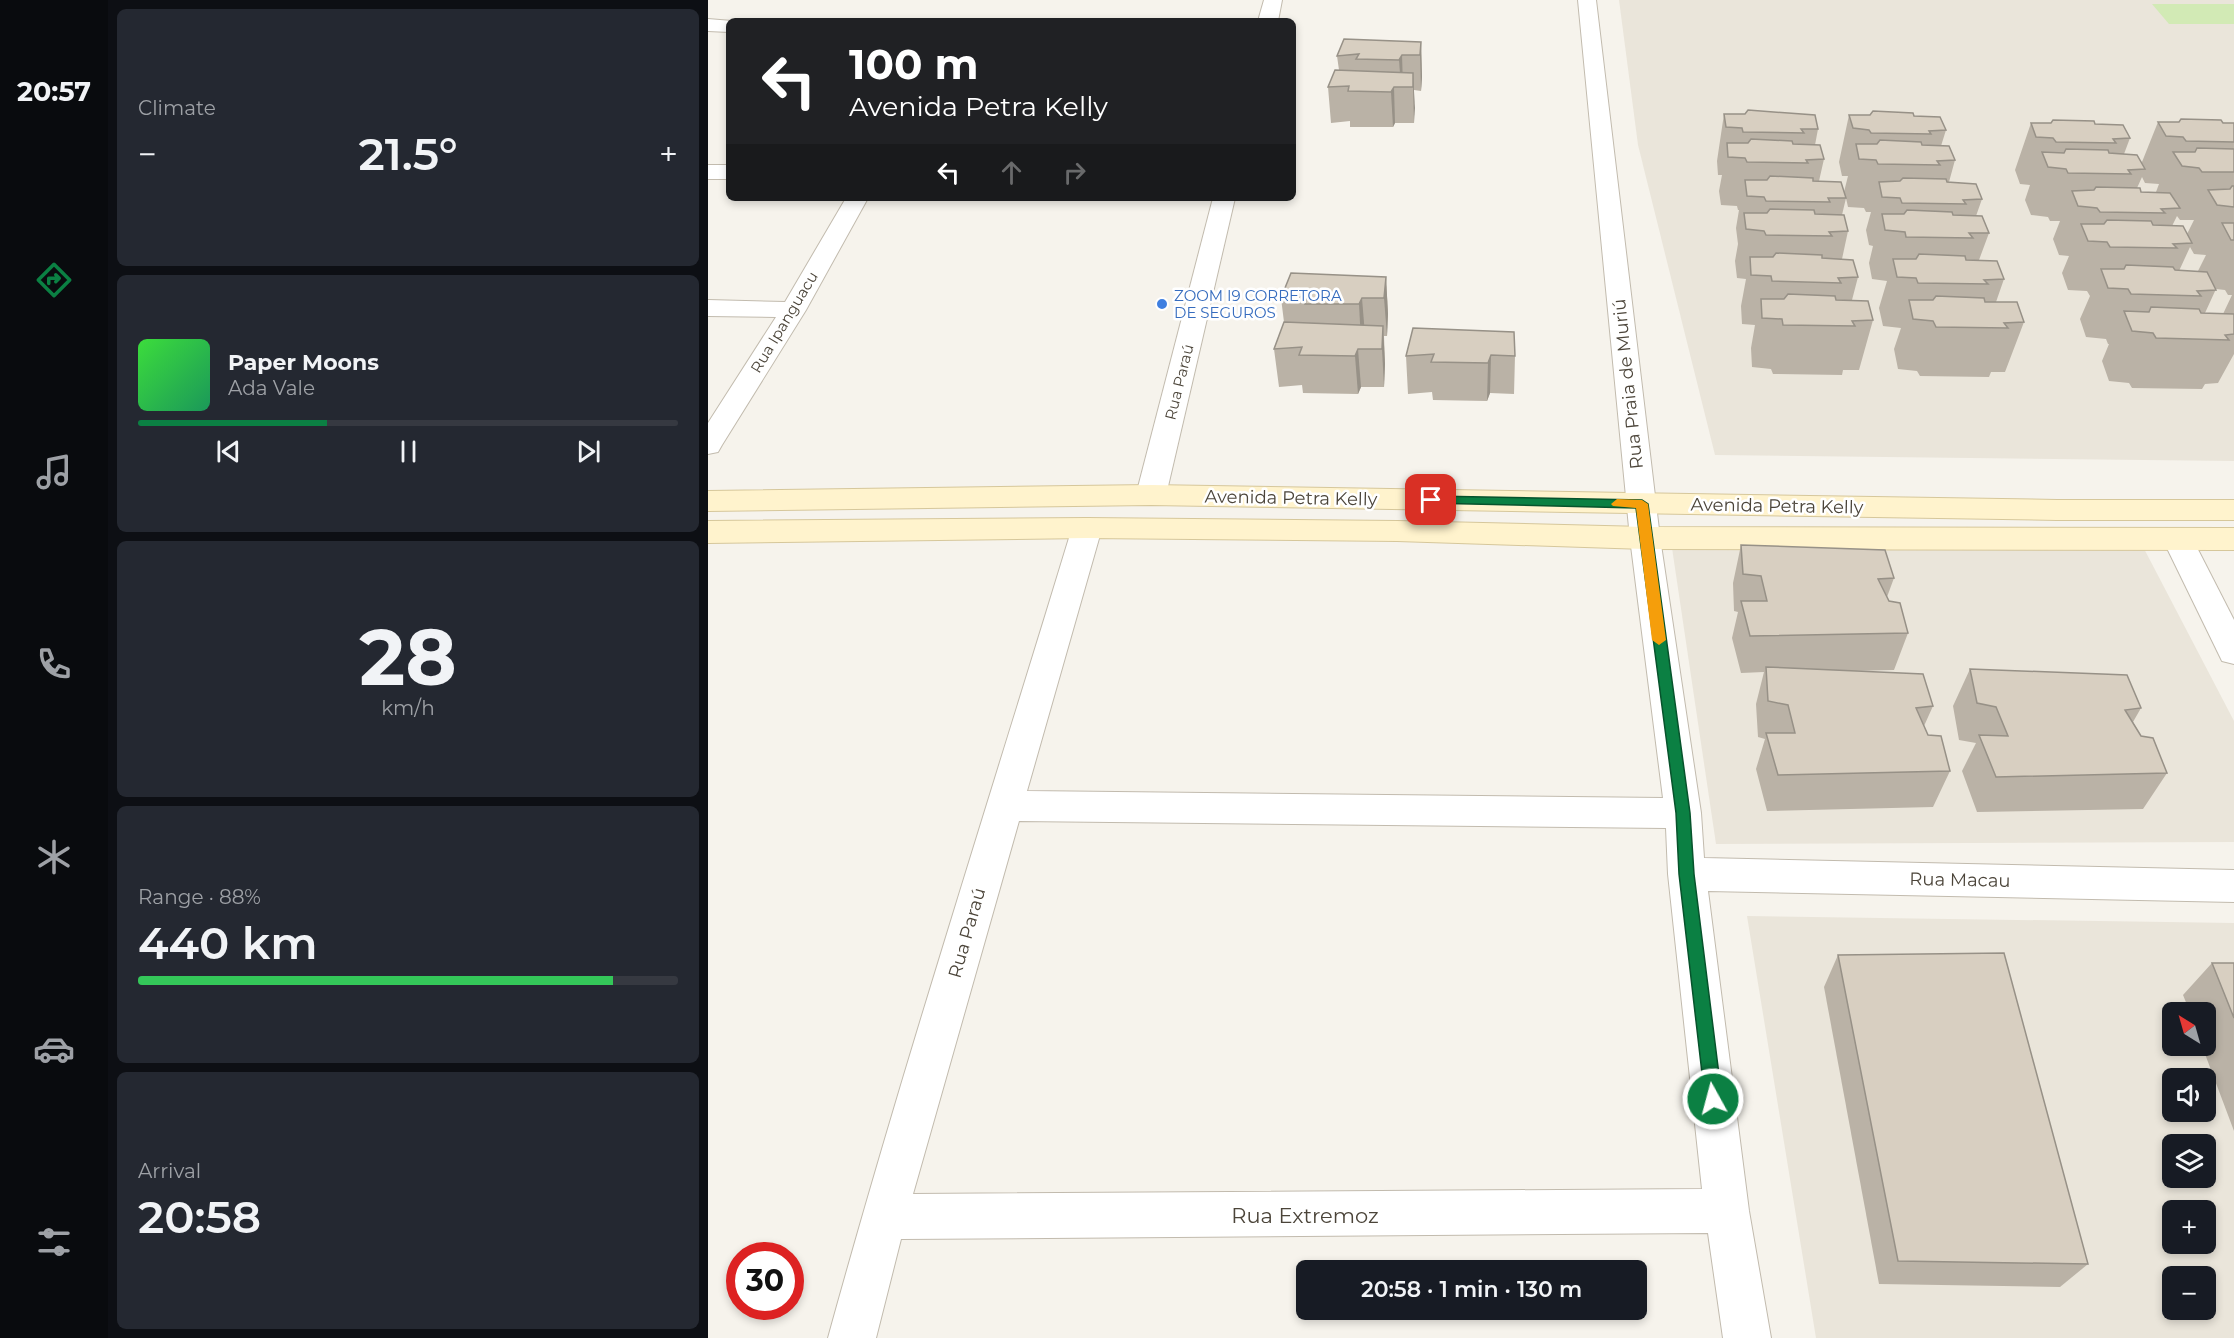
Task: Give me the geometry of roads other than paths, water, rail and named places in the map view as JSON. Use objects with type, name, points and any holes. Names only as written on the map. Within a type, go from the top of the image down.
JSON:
[{"type":"street","points":[[1269,18],[1273,0]]},
{"type":"street","name":"Rua Praia de Muriú","points":[[1587,0],[1645,538],[1683,813],[1687,874],[1727,1211],[1746,1338]]},
{"type":"street","points":[[708,26],[726,26]]},
{"type":"street","points":[[708,172],[726,172]]},
{"type":"street","name":"Rua Ipanguacu","points":[[708,445],[793,310],[855,201]]},
{"type":"street","name":"Rua Paraú","points":[[1151,495],[1223,201]]},
{"type":"street","points":[[708,308],[793,310]]},
{"type":"street","name":"Avenida Petra Kelly","points":[[708,501],[1151,495],[1642,504],[2234,510]]},
{"type":"street","name":"Avenida Petra Kelly","points":[[708,532],[1087,528],[1397,531],[1645,538],[2234,540]]},
{"type":"street","name":"Rua Paraú","points":[[852,1338],[884,1217],[1087,528]]},
{"type":"street","points":[[2178,540],[2234,652]]},
{"type":"street","points":[[1004,806],[1683,813]]},
{"type":"street","name":"Rua Macau","points":[[1687,874],[2234,886]]},
{"type":"street","name":"Rua Extremoz","points":[[884,1217],[1727,1211]]},
{"type":"place","name":"ZOOM I9 CORRETORA DE SEGUROS","points":[[1162,304]]}]
